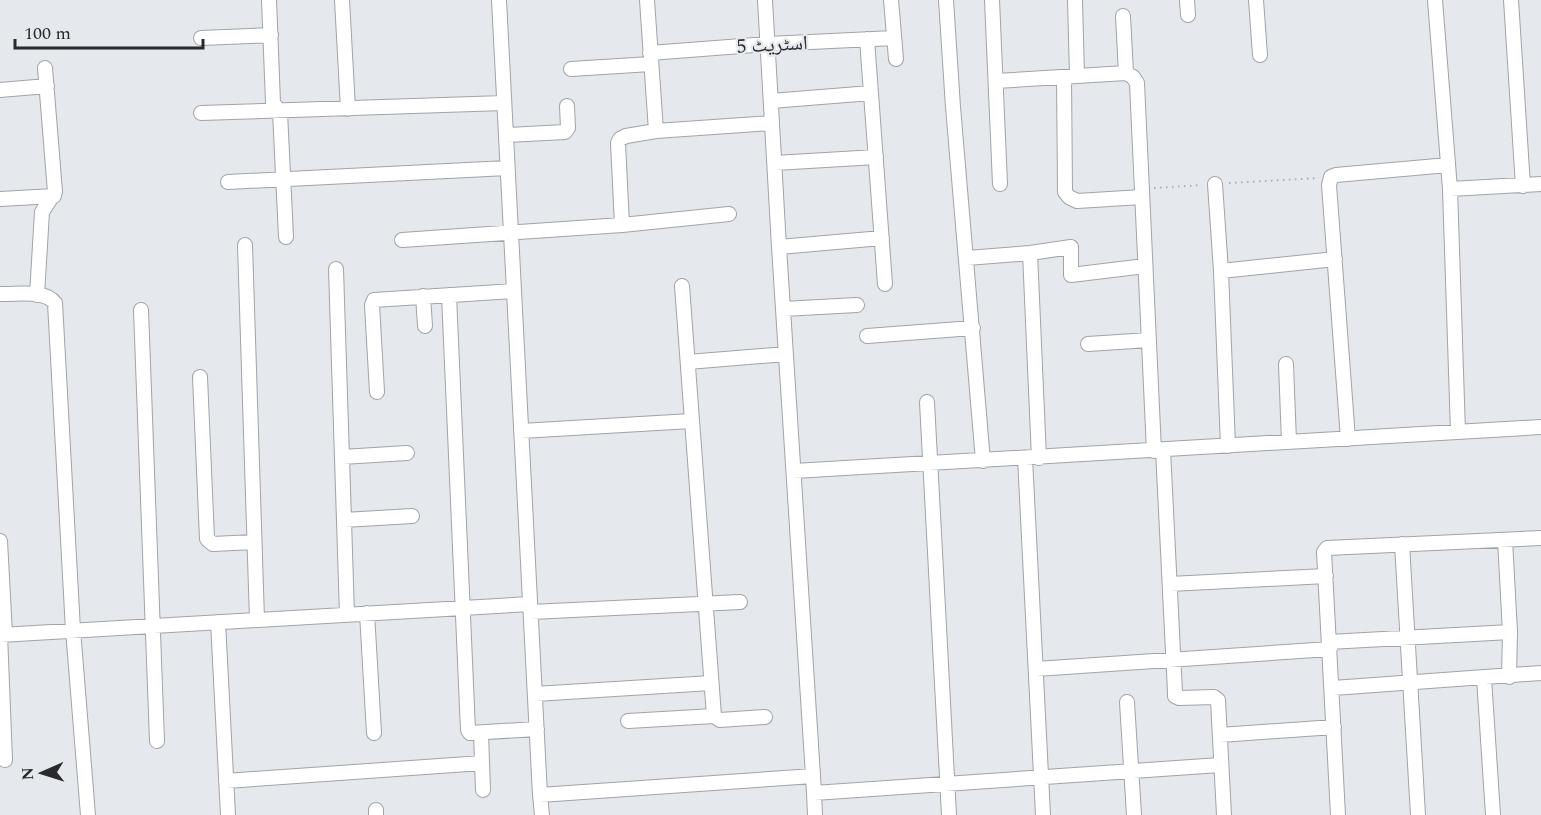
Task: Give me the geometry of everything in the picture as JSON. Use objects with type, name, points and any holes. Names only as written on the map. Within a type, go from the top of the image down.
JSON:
[{"type":"street","points":[[269,0],[273,103],[280,112],[286,237]]},
{"type":"street","points":[[342,0],[348,109]]},
{"type":"street","points":[[499,0],[542,815]]},
{"type":"street","points":[[647,0],[656,131]]},
{"type":"street","points":[[765,0],[815,815]]},
{"type":"street","points":[[891,0],[896,59]]},
{"type":"street","points":[[946,0],[983,461]]},
{"type":"street","points":[[992,0],[1000,183]]},
{"type":"street","points":[[1075,0],[1065,192],[1077,201],[1142,193]]},
{"type":"street","points":[[1187,0],[1188,15]]},
{"type":"street","points":[[1256,0],[1260,56]]},
{"type":"street","points":[[1435,0],[1448,165],[1458,432]]},
{"type":"street","points":[[1510,0],[1523,186]]},
{"type":"street","points":[[1123,16],[1126,73]]},
{"type":"street","points":[[201,38],[270,35]]},
{"type":"street","name":"اسٹریٹ 5","points":[[571,69],[768,44],[894,38]]},
{"type":"street","points":[[867,39],[885,284]]},
{"type":"street","points":[[37,295],[42,213],[54,196],[45,68]]},
{"type":"street","points":[[996,81],[1126,73],[1137,83],[1149,340],[1170,584],[1175,696],[1215,697],[1218,700],[1224,815]]},
{"type":"street","points":[[0,90],[47,86]]},
{"type":"street","points":[[771,101],[871,93]]},
{"type":"street","points":[[201,114],[504,103]]},
{"type":"street","points":[[506,135],[565,132],[568,128],[567,106]]},
{"type":"street","points":[[622,225],[618,143],[620,139],[656,131],[772,123]]},
{"type":"street","points":[[775,163],[876,157]]},
{"type":"street","points":[[1348,439],[1329,185],[1331,177],[1448,165]]},
{"type":"street","points":[[228,182],[507,168]]},
{"type":"street","points":[[1215,184],[1228,446]]},
{"type":"street","points":[[1449,189],[1541,184]]},
{"type":"street","points":[[0,199],[54,196]]},
{"type":"street","points":[[402,240],[622,225],[729,214]]},
{"type":"street","points":[[779,247],[882,238]]},
{"type":"street","points":[[245,245],[257,620]]},
{"type":"street","points":[[967,258],[1071,247],[1071,275],[1145,266]]},
{"type":"street","points":[[1030,253],[1039,458]]},
{"type":"street","points":[[1221,271],[1335,259]]},
{"type":"street","points":[[336,269],[347,615]]},
{"type":"street","points":[[682,286],[714,716],[715,719],[720,720],[765,717]]},
{"type":"street","points":[[377,392],[372,304],[374,300],[514,291]]},
{"type":"street","points":[[0,294],[37,295],[51,298],[55,303],[73,630],[88,815]]},
{"type":"street","points":[[449,295],[468,730],[470,733],[481,733],[537,729]]},
{"type":"street","points":[[423,296],[425,326]]},
{"type":"street","points":[[783,309],[857,304]]},
{"type":"street","points":[[141,310],[157,741]]},
{"type":"street","points":[[867,336],[973,328]]},
{"type":"street","points":[[1088,344],[1149,340]]},
{"type":"street","points":[[688,362],[786,354]]},
{"type":"street","points":[[1286,364],[1289,442]]},
{"type":"street","points":[[200,377],[207,539],[213,544],[254,542]]},
{"type":"street","points":[[927,402],[949,815]]},
{"type":"street","points":[[521,431],[692,422]]},
{"type":"street","points":[[794,471],[1541,427]]},
{"type":"street","points":[[342,457],[407,453]]},
{"type":"street","points":[[1024,459],[1043,815]]},
{"type":"street","points":[[344,520],[412,516]]},
{"type":"street","points":[[1338,815],[1324,552],[1327,548],[1541,538]]},
{"type":"street","points":[[1505,540],[1510,632],[1509,677]]},
{"type":"street","points":[[0,541],[5,760]]},
{"type":"street","points":[[1402,544],[1418,815]]},
{"type":"street","points":[[1170,584],[1326,576]]},
{"type":"street","points":[[2,634],[461,608],[740,602]]},
{"type":"street","points":[[367,614],[374,733]]},
{"type":"street","points":[[218,622],[228,815]]},
{"type":"street","points":[[1036,669],[1510,632]]},
{"type":"street","points":[[1333,688],[1541,673]]},
{"type":"street","points":[[1484,678],[1493,815]]},
{"type":"street","points":[[535,694],[711,683]]},
{"type":"street","points":[[1127,702],[1134,815]]},
{"type":"street","points":[[628,721],[714,716]]},
{"type":"street","points":[[1220,735],[1334,727]]},
{"type":"street","points":[[481,733],[483,790]]},
{"type":"street","points":[[226,781],[482,763]]},
{"type":"street","points":[[814,793],[1220,765]]},
{"type":"street","points":[[540,795],[813,776]]},
{"type":"path","points":[[1142,193],[1215,184],[1331,177]]}]
